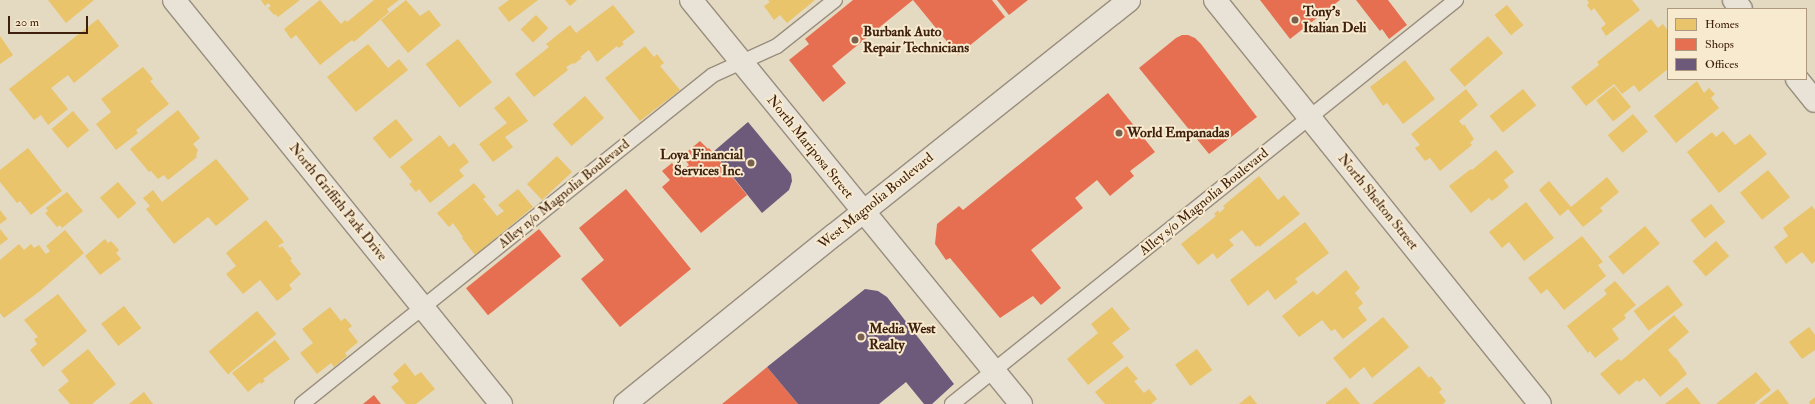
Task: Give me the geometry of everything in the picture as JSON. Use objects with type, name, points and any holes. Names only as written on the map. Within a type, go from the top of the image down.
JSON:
[{"type":"street","name":"North Griffith Park Drive","points":[[174,0],[424,306],[501,404]]},
{"type":"street","name":"North Mariposa Street","points":[[691,0],[862,212],[1021,404]]},
{"type":"street","name":"West Magnolia Boulevard","points":[[625,404],[862,212],[1129,0]]},
{"type":"street","name":"North Shelton Street","points":[[1215,0],[1540,404]]},
{"type":"street","points":[[1734,0],[1740,8]]},
{"type":"street","points":[[1798,80],[1815,101]]},
{"type":"lane","name":"Alley n/o Magnolia Boulevard","points":[[302,404],[713,75],[777,46],[835,0]]},
{"type":"lane","name":"Alley s/o Magnolia Boulevard","points":[[952,404],[1456,0]]},
{"type":"building: Homes","points":[[48,0],[94,0],[66,23]]},
{"type":"building: Homes","points":[[261,0],[300,0],[278,17],[268,8],[271,6],[268,3],[265,6]]},
{"type":"building: Homes","points":[[320,0],[341,24],[345,20],[347,22],[374,0],[399,0],[387,9],[389,12],[354,42],[352,40],[320,65],[296,35],[291,39],[284,29]]},
{"type":"building: Homes","points":[[406,0],[420,16],[429,10],[441,25],[408,53],[381,20]]},
{"type":"building: Homes","points":[[509,0],[538,0],[509,22],[498,8]]},
{"type":"building: Homes","points":[[565,0],[577,0],[570,6]]},
{"type":"building: Homes","points":[[768,0],[815,0],[787,23],[780,15],[774,20],[764,6],[770,2]]},
{"type":"building: Homes","points":[[1587,0],[1632,0],[1640,10],[1606,36],[1601,28],[1606,24],[1594,8],[1591,11],[1587,5],[1589,3]]},
{"type":"building: Homes","points":[[613,5],[635,32],[622,42],[624,44],[619,48],[617,46],[597,62],[589,50],[574,64],[573,63],[566,67],[568,70],[534,97],[515,74],[549,47],[546,44],[570,25],[576,33]]},
{"type":"building: Homes","points":[[1507,5],[1523,25],[1511,35],[1495,15]]},
{"type":"building: Homes","points":[[536,15],[548,28],[533,42],[521,29]]},
{"type":"building: Homes","points":[[98,19],[119,46],[74,83],[68,75],[51,88],[68,109],[48,125],[41,115],[34,120],[9,89]]},
{"type":"building: Homes","points":[[1651,19],[1658,28],[1663,24],[1667,30],[1667,70],[1639,92],[1634,85],[1622,94],[1614,84],[1586,106],[1571,87],[1599,65],[1597,62]]},
{"type":"building: Homes","points":[[0,36],[13,55],[0,64]]},
{"type":"building: Homes","points":[[1488,36],[1503,53],[1465,87],[1450,69]]},
{"type":"building: Homes","points":[[458,39],[492,82],[460,108],[426,64]]},
{"type":"building: Homes","points":[[368,44],[388,68],[399,59],[408,70],[356,112],[327,77]]},
{"type":"building: Homes","points":[[645,46],[654,57],[657,54],[664,63],[660,66],[680,90],[640,121],[605,78]]},
{"type":"building: Homes","points":[[1405,60],[1435,99],[1403,124],[1387,103],[1383,106],[1370,87]]},
{"type":"building: Homes","points":[[143,67],[153,79],[150,81],[169,104],[136,130],[138,133],[116,150],[96,124],[111,112],[101,99]]},
{"type":"building: Homes","points":[[1697,81],[1704,93],[1709,88],[1715,94],[1711,98],[1719,108],[1676,143],[1654,116]]},
{"type":"building: Homes","points":[[1614,86],[1631,107],[1613,121],[1596,100]]},
{"type":"building: Homes","points":[[1466,89],[1478,105],[1459,121],[1463,126],[1464,124],[1474,139],[1470,143],[1472,145],[1440,171],[1430,158],[1425,161],[1415,148],[1420,145],[1411,134]]},
{"type":"building: Homes","points":[[1523,89],[1536,105],[1503,132],[1490,116]]},
{"type":"building: Homes","points":[[509,96],[528,121],[505,137],[513,147],[493,162],[479,144],[507,123],[494,108]]},
{"type":"building: Homes","points":[[585,96],[604,118],[572,146],[553,124]]},
{"type":"building: Homes","points":[[178,110],[200,138],[193,144],[198,150],[197,157],[168,180],[164,175],[158,179],[151,171],[149,172],[130,149]]},
{"type":"building: Homes","points":[[73,111],[89,130],[68,148],[52,129]]},
{"type":"building: Homes","points":[[1633,114],[1648,132],[1623,153],[1608,135]]},
{"type":"building: Homes","points":[[396,119],[413,140],[390,159],[373,138]]},
{"type":"building: Homes","points":[[1723,131],[1735,145],[1750,134],[1767,154],[1719,193],[1687,152],[1712,132],[1716,137]]},
{"type":"building: Homes","points":[[440,135],[449,147],[454,143],[469,162],[459,170],[464,176],[430,203],[419,189],[416,192],[409,184],[412,182],[400,167]]},
{"type":"building: Homes","points":[[28,148],[62,191],[31,215],[20,201],[17,203],[0,182],[0,170]]},
{"type":"building: Homes","points":[[1496,150],[1514,172],[1504,180],[1509,187],[1492,201],[1489,198],[1471,213],[1449,186],[1471,169],[1472,170]]},
{"type":"building: Homes","points":[[557,156],[572,172],[542,200],[527,184]]},
{"type":"building: Homes","points":[[216,159],[249,199],[216,226],[208,217],[174,244],[146,209],[150,206],[143,198],[153,190],[162,202]]},
{"type":"building: Homes","points":[[1768,170],[1790,197],[1762,220],[1740,193]]},
{"type":"building: Homes","points":[[1259,176],[1278,200],[1284,195],[1300,214],[1259,247],[1258,245],[1256,247],[1242,230],[1229,240],[1234,245],[1217,259],[1213,253],[1198,265],[1181,244],[1216,216],[1214,214],[1218,210],[1219,213],[1225,208],[1223,206]]},
{"type":"building: Homes","points":[[1607,177],[1619,192],[1600,208],[1603,211],[1583,227],[1568,209],[1560,216],[1539,190],[1549,181],[1571,207]]},
{"type":"building: Homes","points":[[118,182],[136,203],[118,219],[100,198]]},
{"type":"building: Homes","points":[[474,183],[486,197],[483,199],[497,216],[504,211],[498,205],[518,189],[533,207],[475,255],[453,223],[449,227],[437,213]]},
{"type":"building: Homes","points":[[67,192],[83,211],[62,228],[60,225],[57,227],[45,213],[48,211],[46,208]]},
{"type":"building: Homes","points":[[1526,202],[1554,238],[1524,261],[1509,242],[1502,248],[1489,232]]},
{"type":"building: Homes","points":[[1711,204],[1725,222],[1705,238],[1691,220]]},
{"type":"building: Homes","points":[[1812,206],[1815,210],[1815,261],[1812,264],[1802,252],[1786,264],[1774,247],[1788,236],[1783,228]]},
{"type":"building: Homes","points":[[0,210],[7,219],[0,224]]},
{"type":"building: Homes","points":[[266,220],[284,242],[278,246],[280,248],[282,246],[292,259],[290,260],[301,274],[289,285],[292,289],[277,301],[260,280],[243,294],[226,274],[236,266],[226,253]]},
{"type":"building: Homes","points":[[1305,222],[1329,253],[1295,279],[1298,282],[1275,300],[1268,290],[1248,306],[1230,280]]},
{"type":"building: Homes","points":[[1645,226],[1660,244],[1623,274],[1608,257]]},
{"type":"building: Homes","points":[[0,229],[8,239],[0,245]]},
{"type":"building: Homes","points":[[65,230],[84,253],[40,291],[4,318],[0,313],[0,260],[19,244],[24,250],[31,244],[34,248],[39,245],[46,254],[50,251],[46,246]]},
{"type":"building: Homes","points":[[1582,236],[1603,262],[1598,265],[1606,276],[1564,310],[1547,289],[1541,294],[1528,278]]},
{"type":"building: Homes","points":[[105,239],[108,243],[111,241],[119,250],[116,253],[121,259],[100,275],[85,256]]},
{"type":"building: Homes","points":[[1716,241],[1729,256],[1706,276],[1693,261]]},
{"type":"building: Homes","points":[[1346,270],[1360,288],[1355,293],[1363,303],[1358,308],[1367,320],[1343,339],[1335,329],[1331,331],[1322,320],[1299,337],[1282,316],[1313,291],[1317,295]]},
{"type":"building: Homes","points":[[1615,281],[1636,305],[1624,315],[1626,318],[1612,329],[1619,339],[1595,358],[1590,351],[1588,353],[1567,326],[1607,294],[1604,290]]},
{"type":"building: Homes","points":[[1668,285],[1683,305],[1649,331],[1634,311]]},
{"type":"building: Homes","points":[[58,294],[87,331],[43,367],[30,350],[37,344],[34,339],[38,337],[24,320]]},
{"type":"building: Homes","points":[[124,306],[141,328],[118,346],[101,324]]},
{"type":"building: Homes","points":[[330,307],[341,321],[345,318],[352,326],[348,329],[358,342],[345,353],[347,356],[334,367],[331,363],[317,374],[300,353],[313,343],[302,329]]},
{"type":"building: Homes","points":[[1112,307],[1130,329],[1112,343],[1124,357],[1088,385],[1067,359],[1098,333],[1091,324]]},
{"type":"building: Homes","points":[[257,311],[276,334],[228,374],[209,351]]},
{"type":"building: Homes","points":[[1674,315],[1689,332],[1668,350],[1676,358],[1687,374],[1660,397],[1644,378],[1639,382],[1637,380],[1619,395],[1600,374],[1618,359],[1621,361]]},
{"type":"building: Homes","points":[[1383,317],[1409,347],[1372,378],[1364,367],[1350,379],[1333,358]]},
{"type":"building: Homes","points":[[1809,327],[1815,335],[1815,350],[1802,359],[1789,342]]},
{"type":"building: Homes","points":[[275,340],[290,359],[263,379],[265,381],[261,384],[260,382],[248,392],[232,373]]},
{"type":"building: Homes","points":[[88,349],[116,384],[92,404],[70,404],[58,390],[69,381],[61,371]]},
{"type":"building: Homes","points":[[1197,349],[1212,370],[1190,386],[1175,365]]},
{"type":"building: Homes","points":[[405,363],[415,376],[421,372],[435,389],[416,404],[406,404],[391,387],[399,381],[393,374]]},
{"type":"building: Homes","points":[[1127,366],[1138,379],[1134,381],[1144,393],[1149,389],[1157,399],[1151,404],[1105,404],[1095,392]]},
{"type":"building: Homes","points":[[1419,366],[1429,378],[1431,376],[1442,389],[1439,392],[1446,401],[1443,404],[1372,404]]},
{"type":"building: Homes","points":[[1756,372],[1771,390],[1754,404],[1716,404]]},
{"type":"building: Homes","points":[[1346,387],[1360,404],[1326,404],[1326,403]]},
{"type":"building: Homes","points":[[1687,387],[1701,404],[1665,404]]},
{"type":"building: Homes","points":[[1778,389],[1789,404],[1759,404]]},
{"type":"building: Homes","points":[[144,392],[153,404],[129,404]]},
{"type":"building: Homes","points":[[1250,395],[1257,404],[1239,404]]},
{"type":"building: Homes","points":[[1815,397],[1815,404],[1810,404],[1809,402]]},
{"type":"building: Shops","points":[[853,0],[913,0],[832,66],[846,83],[823,102],[789,60],[809,44],[805,39]]},
{"type":"building: Shops","points":[[913,0],[992,0],[1005,17],[958,55]]},
{"type":"building: Shops","points":[[997,0],[1028,0],[1009,15]]},
{"type":"building: Shops","name":"Tony's Italian Deli","points":[[1260,0],[1340,0],[1290,39]]},
{"type":"building: Shops","points":[[1356,0],[1388,0],[1407,25],[1389,39],[1382,29],[1380,31]]},
{"type":"building: Shops","points":[[1182,35],[1188,35],[1195,38],[1201,44],[1257,117],[1209,154],[1139,68],[1176,38]]},
{"type":"building: Shops","points":[[1108,93],[1155,152],[1130,171],[1134,176],[1110,196],[1097,180],[1075,198],[1083,208],[1031,250],[1061,288],[1041,305],[1033,296],[1000,318],[950,258],[946,260],[935,244],[937,224],[959,206],[963,210]]},
{"type":"building: Shops","points":[[700,141],[708,149],[709,148],[747,195],[701,233],[662,187],[670,180],[662,171],[672,163],[679,173],[689,165],[682,156]]},
{"type":"building: Shops","points":[[626,189],[691,269],[620,327],[581,279],[604,260],[579,228]]},
{"type":"building: Shops","points":[[539,229],[561,256],[488,315],[466,288]]},
{"type":"building: Shops","points":[[767,367],[798,404],[722,404],[743,387]]},
{"type":"building: Shops","points":[[374,395],[381,404],[363,404]]},
{"type":"building: Offices","name":"Loya Financial Services Inc.","points":[[748,122],[791,174],[792,181],[789,190],[762,213],[713,152]]},
{"type":"building: Offices","name":"Media West Realty","points":[[865,289],[878,291],[887,297],[954,384],[932,404],[924,404],[906,382],[879,404],[798,404],[767,367]]},
{"type":"place","name":"Tony's Italian Deli","points":[[1295,20]]},
{"type":"place","name":"Burbank Auto Repair Technicians","points":[[855,40]]},
{"type":"place","name":"World Empanadas","points":[[1119,133]]},
{"type":"place","name":"Loya Financial Services Inc.","points":[[751,163]]},
{"type":"place","name":"Media West Realty","points":[[861,337]]}]
